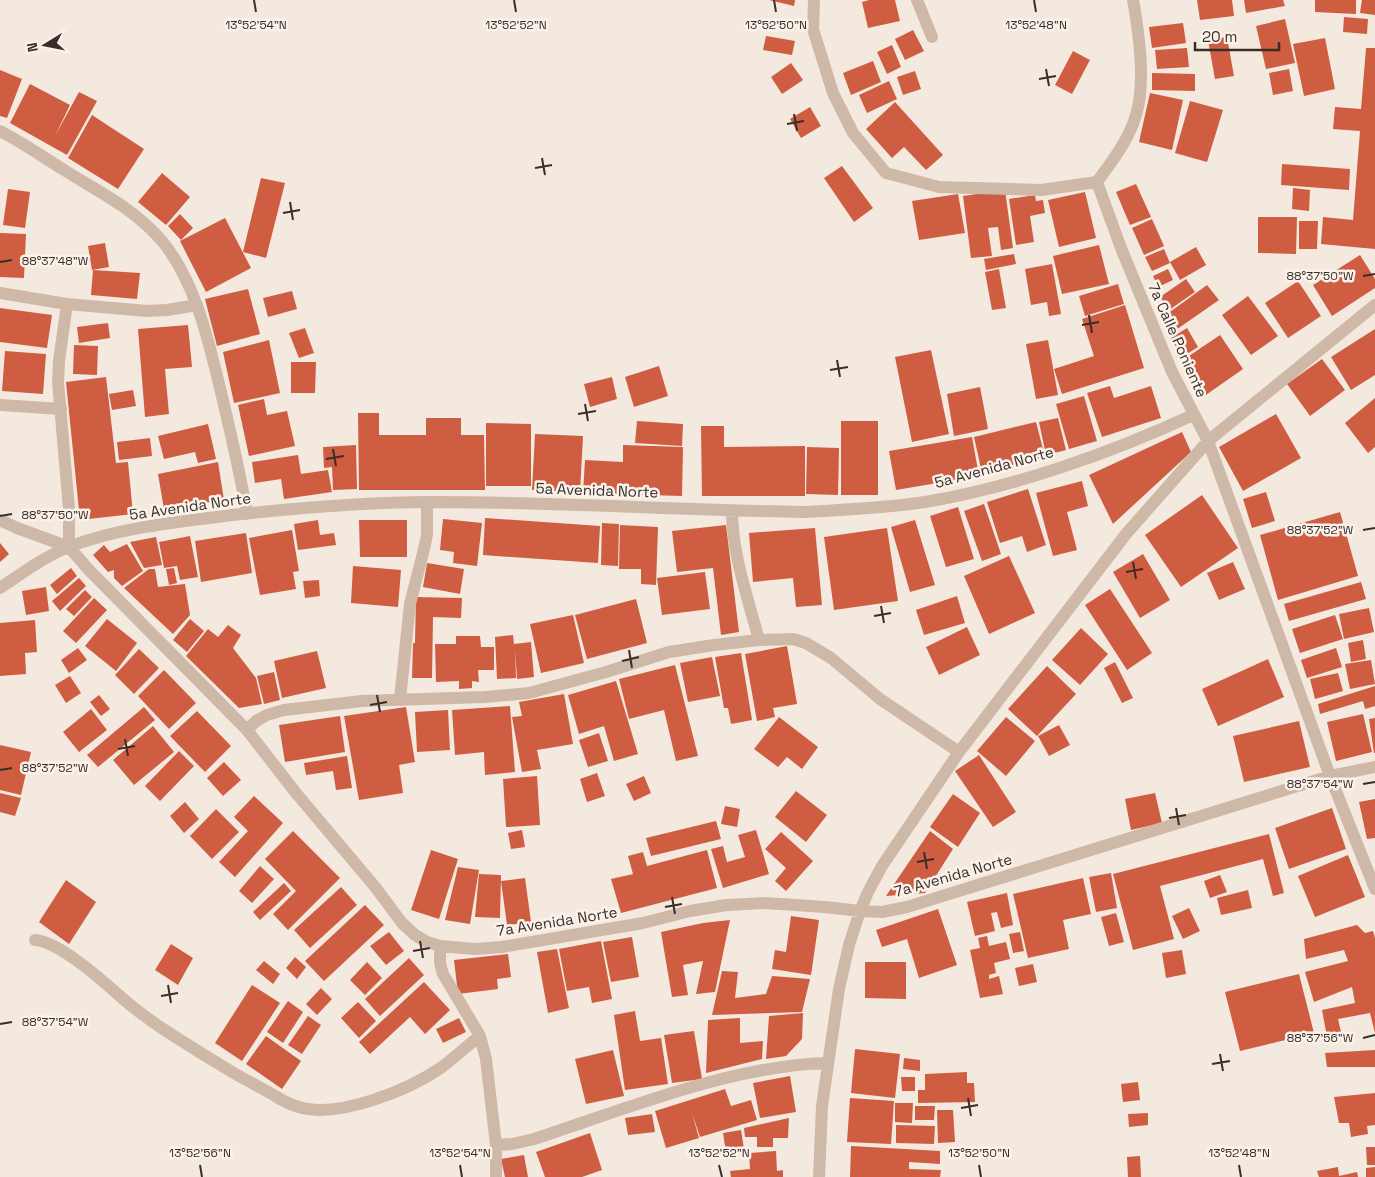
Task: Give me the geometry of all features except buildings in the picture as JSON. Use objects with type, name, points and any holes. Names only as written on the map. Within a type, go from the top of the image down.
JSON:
[{"type":"street","points":[[814,0],[813,29],[833,93],[853,133],[886,174],[940,187],[1040,190],[1097,182],[1122,147],[1136,115],[1142,74],[1133,0]]},
{"type":"street","points":[[917,0],[932,37]]},
{"type":"street","points":[[0,131],[117,201],[143,222],[162,242],[175,262],[196,305],[206,334],[230,428],[247,514]]},
{"type":"street","name":"7a Calle Poniente","points":[[1097,182],[1121,248],[1172,372],[1208,442],[1330,776],[1375,889]]},
{"type":"street","points":[[0,293],[67,304],[147,311],[196,305]]},
{"type":"street","points":[[67,304],[58,382],[69,509],[69,547]]},
{"type":"street","points":[[819,1177],[822,1106],[839,989],[849,945],[860,911],[882,866],[959,752],[1126,534],[1208,442],[1375,305]]},
{"type":"street","points":[[0,405],[61,409]]},
{"type":"street","name":"5a Avenida Norte","points":[[0,588],[38,562],[69,547],[114,533],[168,523],[317,507],[427,502],[551,504],[732,511],[804,512],[866,510],[944,498],[1050,471],[1150,435],[1193,415]]},
{"type":"street","points":[[400,699],[410,604],[427,535],[427,502]]},
{"type":"street","points":[[732,511],[732,531],[735,548],[759,640]]},
{"type":"street","points":[[0,520],[69,547],[88,569],[247,730],[296,793],[376,888],[402,923],[421,938],[440,946],[440,963],[443,974],[480,1036],[486,1059],[496,1146],[496,1177]]},
{"type":"street","points":[[247,730],[256,721],[267,715],[284,710],[362,701],[485,697],[529,693],[669,652],[759,640],[793,639],[831,658],[880,698],[959,752]]},
{"type":"street","name":"7a Avenida Norte","points":[[440,946],[475,949],[502,947],[643,923],[690,911],[726,905],[764,903],[825,906],[882,912],[907,907],[1330,776],[1375,767]]},
{"type":"street","points":[[35,940],[44,941],[79,963],[154,1024],[241,1077],[298,1107],[329,1110],[378,1098],[418,1081],[442,1067],[480,1036]]},
{"type":"street","points":[[496,1146],[534,1139],[676,1092],[757,1071],[801,1064],[827,1063]]}]
